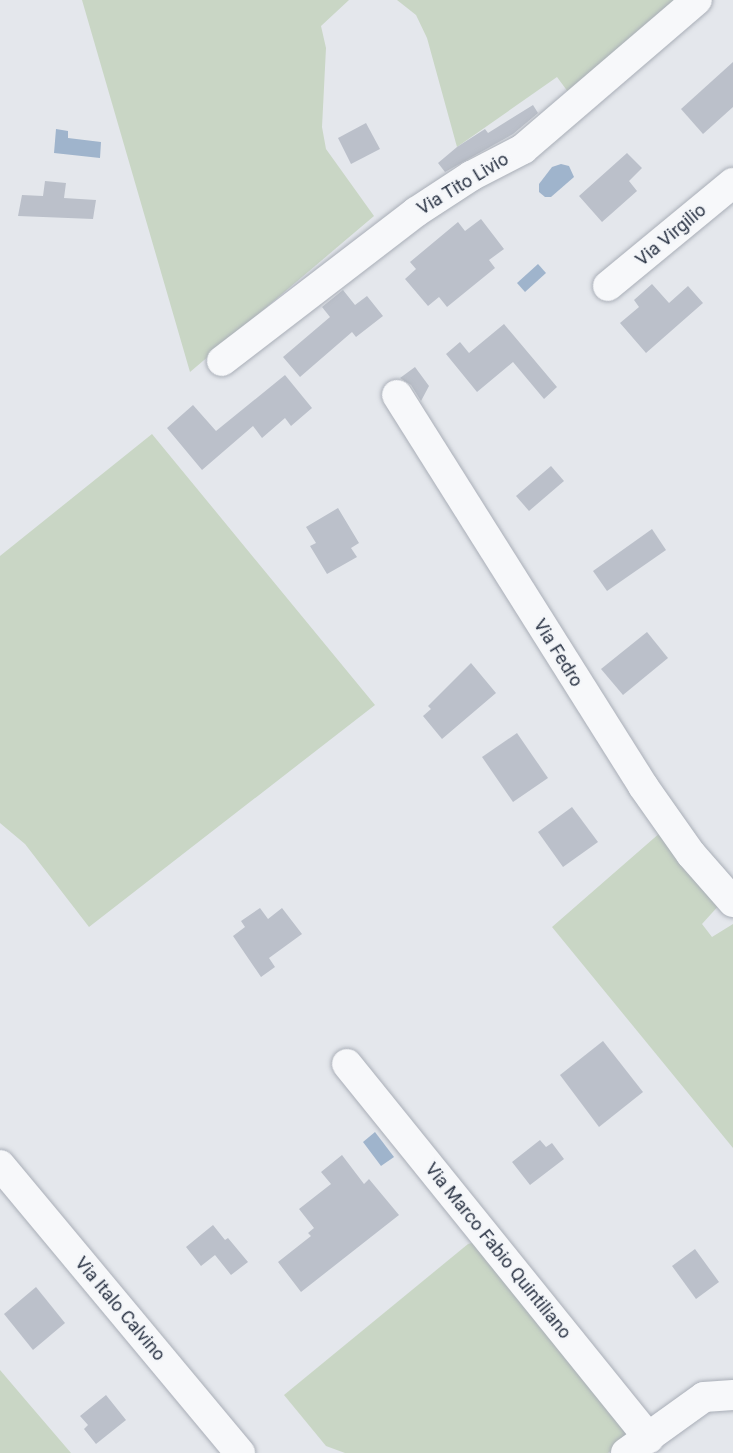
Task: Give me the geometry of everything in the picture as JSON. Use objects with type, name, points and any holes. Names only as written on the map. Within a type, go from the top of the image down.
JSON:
[{"type":"street","name":"Via Tito Livio","points":[[222,361],[416,212],[471,176],[523,149],[696,0]]},
{"type":"street","name":"Via Virgilio","points":[[608,286],[733,183]]},
{"type":"street","name":"Via Fedro","points":[[397,395],[643,786],[691,854],[733,902]]},
{"type":"street","name":"Via Marco Fabio Quintiliano","points":[[347,1064],[638,1445]]},
{"type":"street","name":"Via Italo Calvino","points":[[0,1165],[240,1453]]},
{"type":"street","points":[[638,1445],[704,1397],[733,1395]]},
{"type":"green space","points":[[82,0],[349,0],[321,26],[326,48],[322,127],[326,149],[374,216],[190,372]]},
{"type":"green space","points":[[397,0],[680,0],[571,96],[557,77],[457,147],[427,38],[416,15]]},
{"type":"green space","points":[[152,434],[375,705],[89,927],[25,844],[0,823],[0,556]]},
{"type":"green space","points":[[661,832],[721,903],[702,924],[712,937],[733,924],[733,1148],[552,927]]},
{"type":"green space","points":[[475,1242],[628,1435],[624,1441],[608,1453],[345,1453],[326,1446],[284,1395],[468,1244]]},
{"type":"green space","points":[[0,1370],[29,1404],[71,1453],[0,1453]]},
{"type":"water","points":[[56,129],[68,131],[68,138],[101,142],[100,158],[54,153]]},
{"type":"water","points":[[561,164],[569,166],[574,177],[551,197],[545,197],[539,192],[539,184],[552,167]]},
{"type":"water","points":[[538,264],[546,273],[525,292],[517,283]]},
{"type":"water","points":[[375,1132],[394,1157],[381,1166],[363,1142]]},
{"type":"building","points":[[733,62],[733,107],[703,134],[681,109]]},
{"type":"building","points":[[533,105],[538,113],[513,134],[445,172],[438,163],[485,129],[488,133]]},
{"type":"building","points":[[366,123],[380,149],[351,164],[338,138]]},
{"type":"building","points":[[627,153],[642,168],[629,181],[637,191],[602,222],[579,196]]},
{"type":"building","points":[[45,181],[66,183],[64,198],[96,200],[93,219],[18,216],[22,195],[43,196]]},
{"type":"building","points":[[481,219],[504,249],[489,260],[495,268],[447,307],[439,297],[428,306],[405,279],[416,269],[410,262],[458,222],[465,231]]},
{"type":"building","points":[[652,284],[669,303],[688,286],[703,303],[646,353],[620,323],[639,307],[634,300]]},
{"type":"building","points":[[343,290],[355,305],[367,296],[383,316],[356,337],[352,332],[300,377],[283,357],[330,317],[322,307]]},
{"type":"building","points":[[504,324],[557,387],[544,399],[513,362],[477,392],[446,354],[460,342],[469,353]]},
{"type":"building","points":[[415,367],[429,386],[421,401],[411,385],[400,378]]},
{"type":"building","points":[[285,375],[312,408],[291,426],[285,418],[262,438],[253,426],[202,470],[167,428],[193,405],[216,431]]},
{"type":"building","points":[[551,466],[564,481],[529,511],[516,496]]},
{"type":"building","points":[[338,508],[359,543],[351,548],[357,557],[327,574],[310,546],[316,543],[306,527]]},
{"type":"building","points":[[652,529],[666,550],[607,591],[593,571]]},
{"type":"building","points":[[647,632],[668,658],[623,695],[601,669]]},
{"type":"building","points":[[471,663],[496,693],[442,739],[423,716],[431,709],[428,706]]},
{"type":"building","points":[[517,733],[548,778],[513,802],[482,757]]},
{"type":"building","points":[[572,807],[598,842],[563,867],[538,832]]},
{"type":"building","points":[[260,908],[268,919],[282,908],[302,934],[269,958],[275,967],[261,977],[233,936],[245,927],[241,921]]},
{"type":"building","points":[[603,1041],[643,1092],[599,1127],[560,1075]]},
{"type":"building","points":[[540,1140],[546,1147],[552,1143],[564,1159],[530,1185],[512,1162]]},
{"type":"building","points":[[342,1155],[364,1184],[369,1179],[399,1215],[301,1292],[278,1262],[311,1236],[308,1233],[314,1228],[299,1209],[331,1184],[321,1172]]},
{"type":"building","points":[[213,1225],[248,1262],[231,1275],[215,1255],[201,1266],[186,1247]]},
{"type":"building","points":[[695,1249],[719,1282],[696,1299],[672,1266]]},
{"type":"building","points":[[36,1287],[65,1323],[33,1350],[4,1314]]},
{"type":"building","points":[[106,1395],[126,1420],[96,1444],[84,1429],[88,1425],[80,1416]]}]
